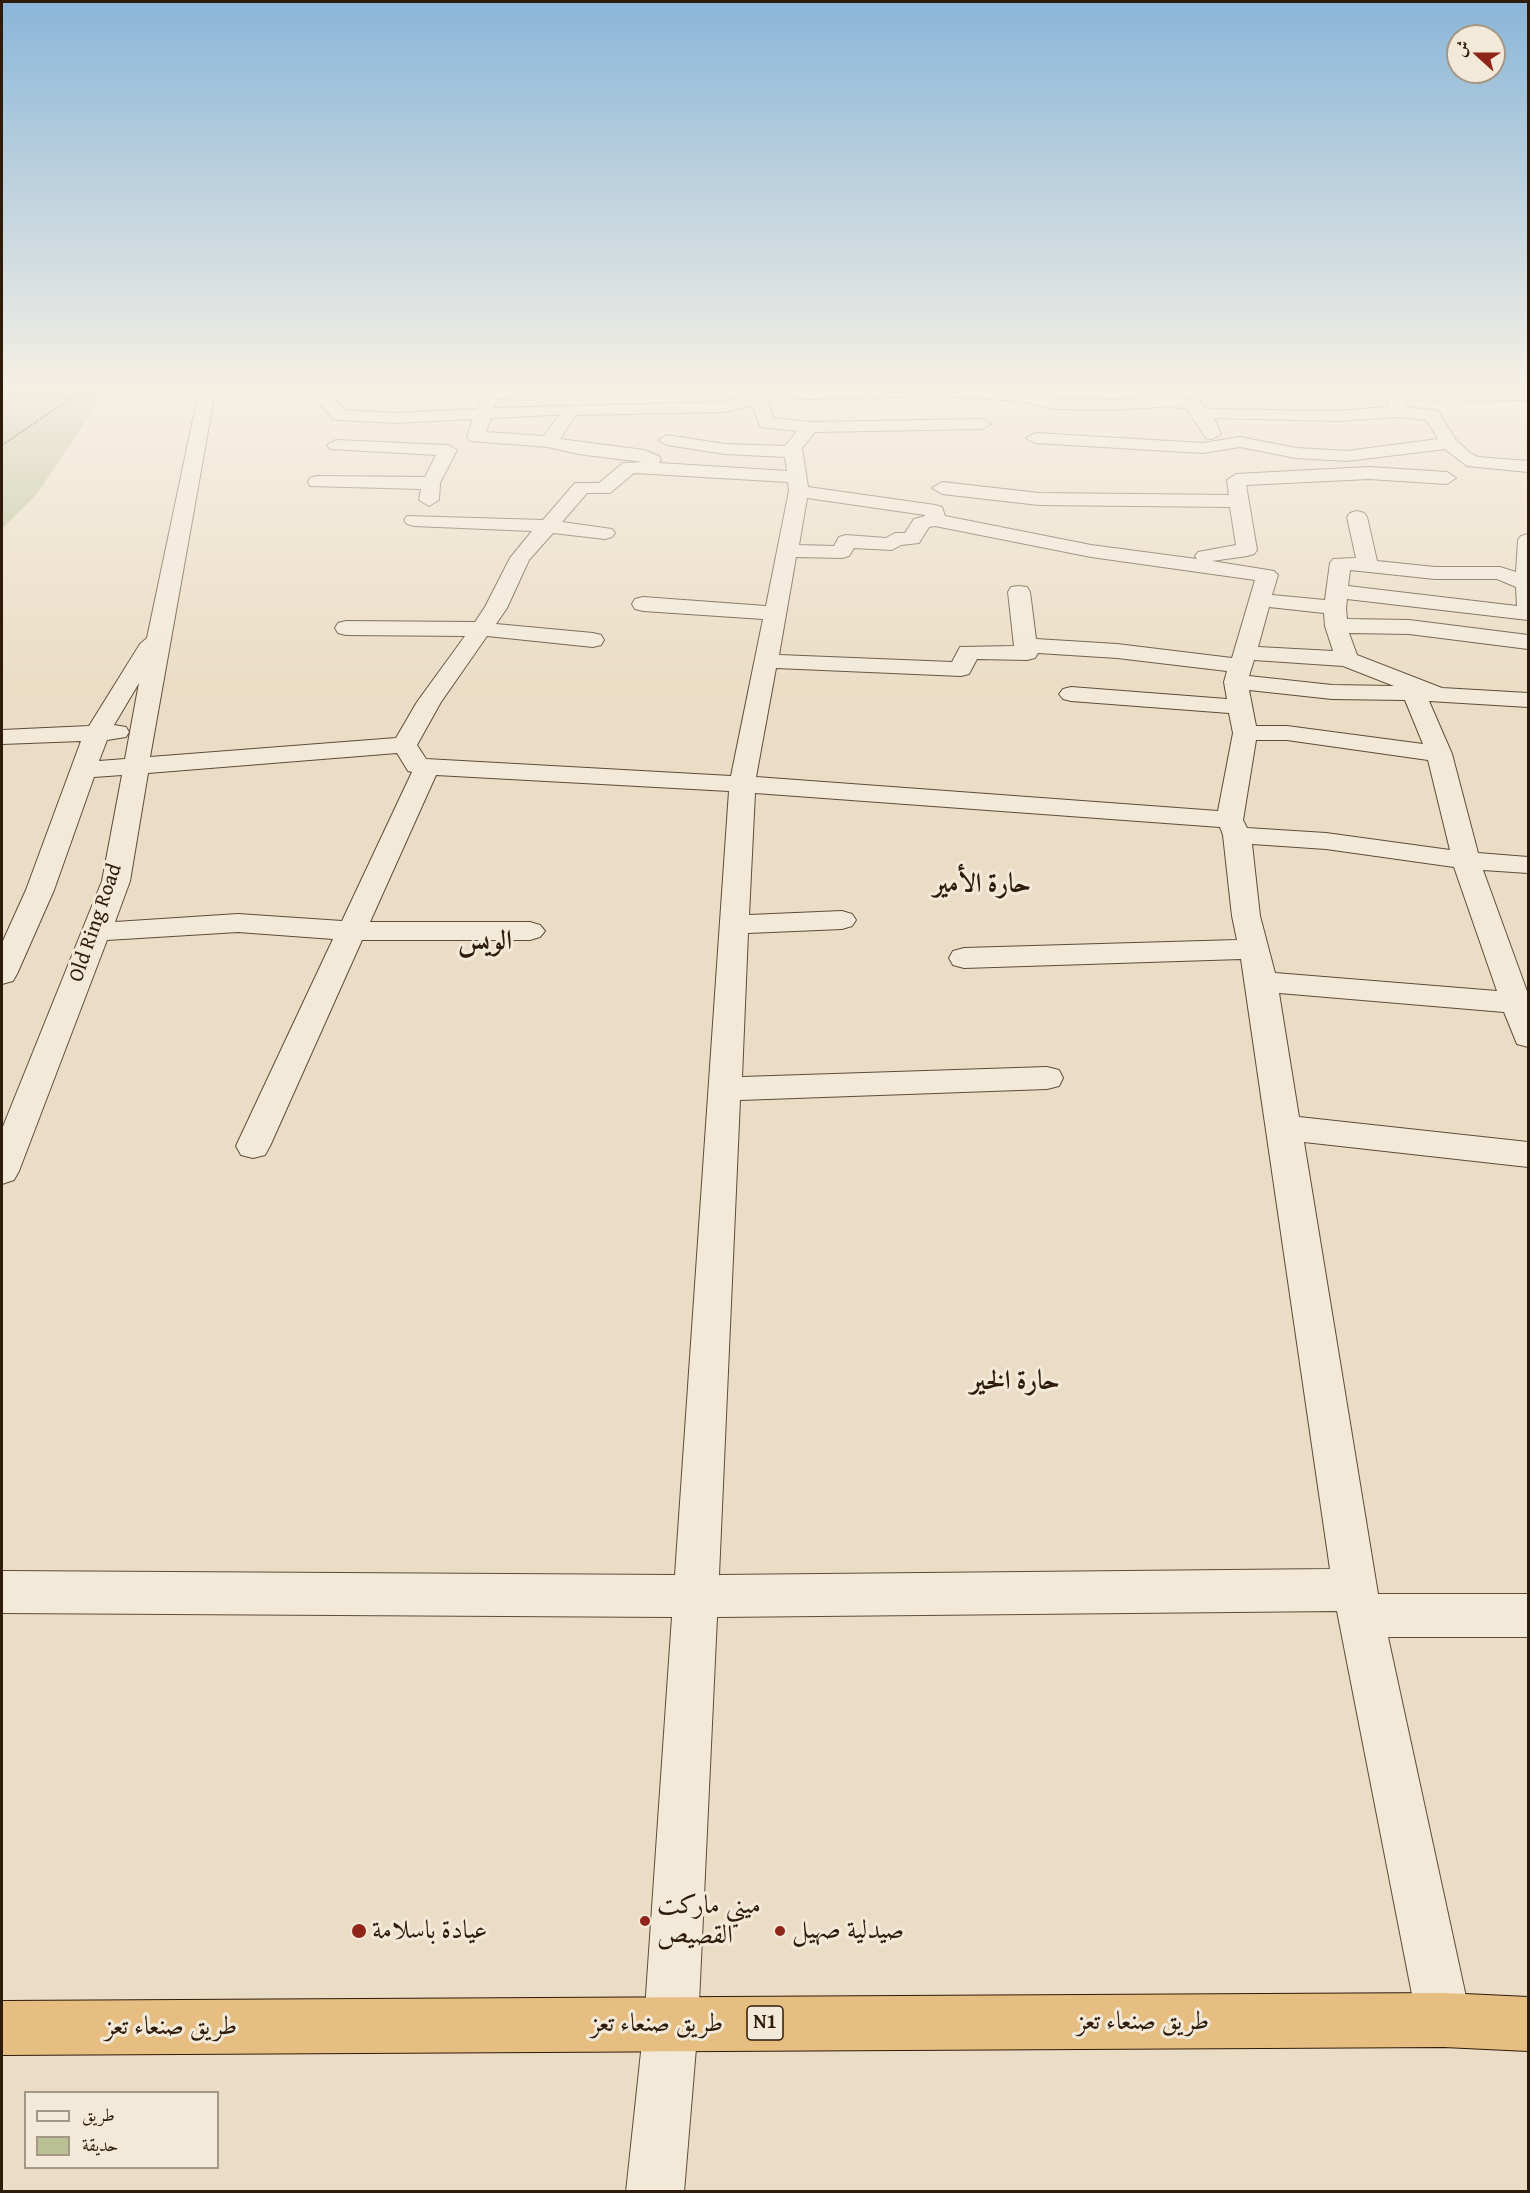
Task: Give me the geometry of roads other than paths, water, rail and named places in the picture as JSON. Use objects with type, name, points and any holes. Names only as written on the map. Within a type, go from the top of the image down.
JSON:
[{"type":"highway","name":"طريق صنعاء تعز","points":[[2,2028],[1444,2020],[1528,2024]]},
{"type":"street","name":"Old Ring Road","points":[[2,1171],[116,881],[160,630],[188,488]]},
{"type":"street","points":[[360,488],[430,492],[451,501]]},
{"type":"street","points":[[432,488],[414,520],[547,526],[605,532]]},
{"type":"street","points":[[405,745],[429,702],[496,608],[520,558],[581,488]]},
{"type":"street","points":[[655,2192],[671,2024],[742,784],[800,488]]},
{"type":"street","points":[[887,488],[935,511],[935,520]]},
{"type":"street","points":[[945,488],[1039,499],[1239,501]]},
{"type":"street","points":[[1187,562],[1218,552],[1247,550],[1237,488]]},
{"type":"street","points":[[470,522],[484,502]]},
{"type":"street","points":[[1335,516],[1363,518],[1368,566]]},
{"type":"street","points":[[788,551],[842,552],[846,541],[892,544],[895,539],[912,539],[921,523],[935,520],[1091,551],[1187,562],[1267,575],[1241,688],[1234,828],[1246,916],[1258,965],[1286,1128],[1358,1603],[1444,2020]]},
{"type":"street","points":[[1261,600],[1336,608],[1528,616],[1528,540]]},
{"type":"street","points":[[1347,659],[1336,608],[1340,563],[1434,573],[1500,573],[1528,584]]},
{"type":"street","points":[[765,661],[961,669],[968,652],[1027,653],[1019,592]]},
{"type":"street","points":[[643,604],[775,613]]},
{"type":"street","points":[[1336,608],[1409,627],[1528,642]]},
{"type":"street","points":[[346,628],[480,630],[593,640]]},
{"type":"street","name":"Old Ring Road","points":[[2,974],[40,890],[97,732],[160,630]]},
{"type":"street","points":[[1025,645],[1117,651],[1241,688],[1287,733],[1439,754]]},
{"type":"street","points":[[1241,688],[1347,659],[1426,694]]},
{"type":"street","points":[[1071,694],[1241,688],[1528,700]]},
{"type":"street","points":[[1426,694],[1466,860],[1516,969],[1517,1003],[1528,1036]]},
{"type":"street","points":[[2,737],[142,730]]},
{"type":"street","points":[[83,770],[136,764],[405,745]]},
{"type":"street","points":[[405,745],[417,766],[742,784],[1234,828],[1466,860],[1528,865]]},
{"type":"street","points":[[253,1146],[428,767]]},
{"type":"street","points":[[734,925],[842,920]]},
{"type":"street","points":[[96,932],[238,923],[353,931],[530,931]]},
{"type":"street","points":[[964,958],[1258,965],[1517,1003]]},
{"type":"street","points":[[724,1089],[1047,1078]]},
{"type":"street","points":[[1286,1128],[1528,1154]]},
{"type":"street","points":[[2,1592],[1358,1603],[1528,1615]]},
{"type":"place","name":"ميني ماركت القصيص","points":[[645,1921]]},
{"type":"place","name":"عيادة باسلامة","points":[[359,1931]]},
{"type":"place","name":"صيدلية صهيل","points":[[780,1931]]},
{"type":"district","name":"حارة الأمير","points":[[982,885]]},
{"type":"district","name":"الويس","points":[[485,942]]},
{"type":"district","name":"حارة الخير","points":[[1015,1382]]}]
